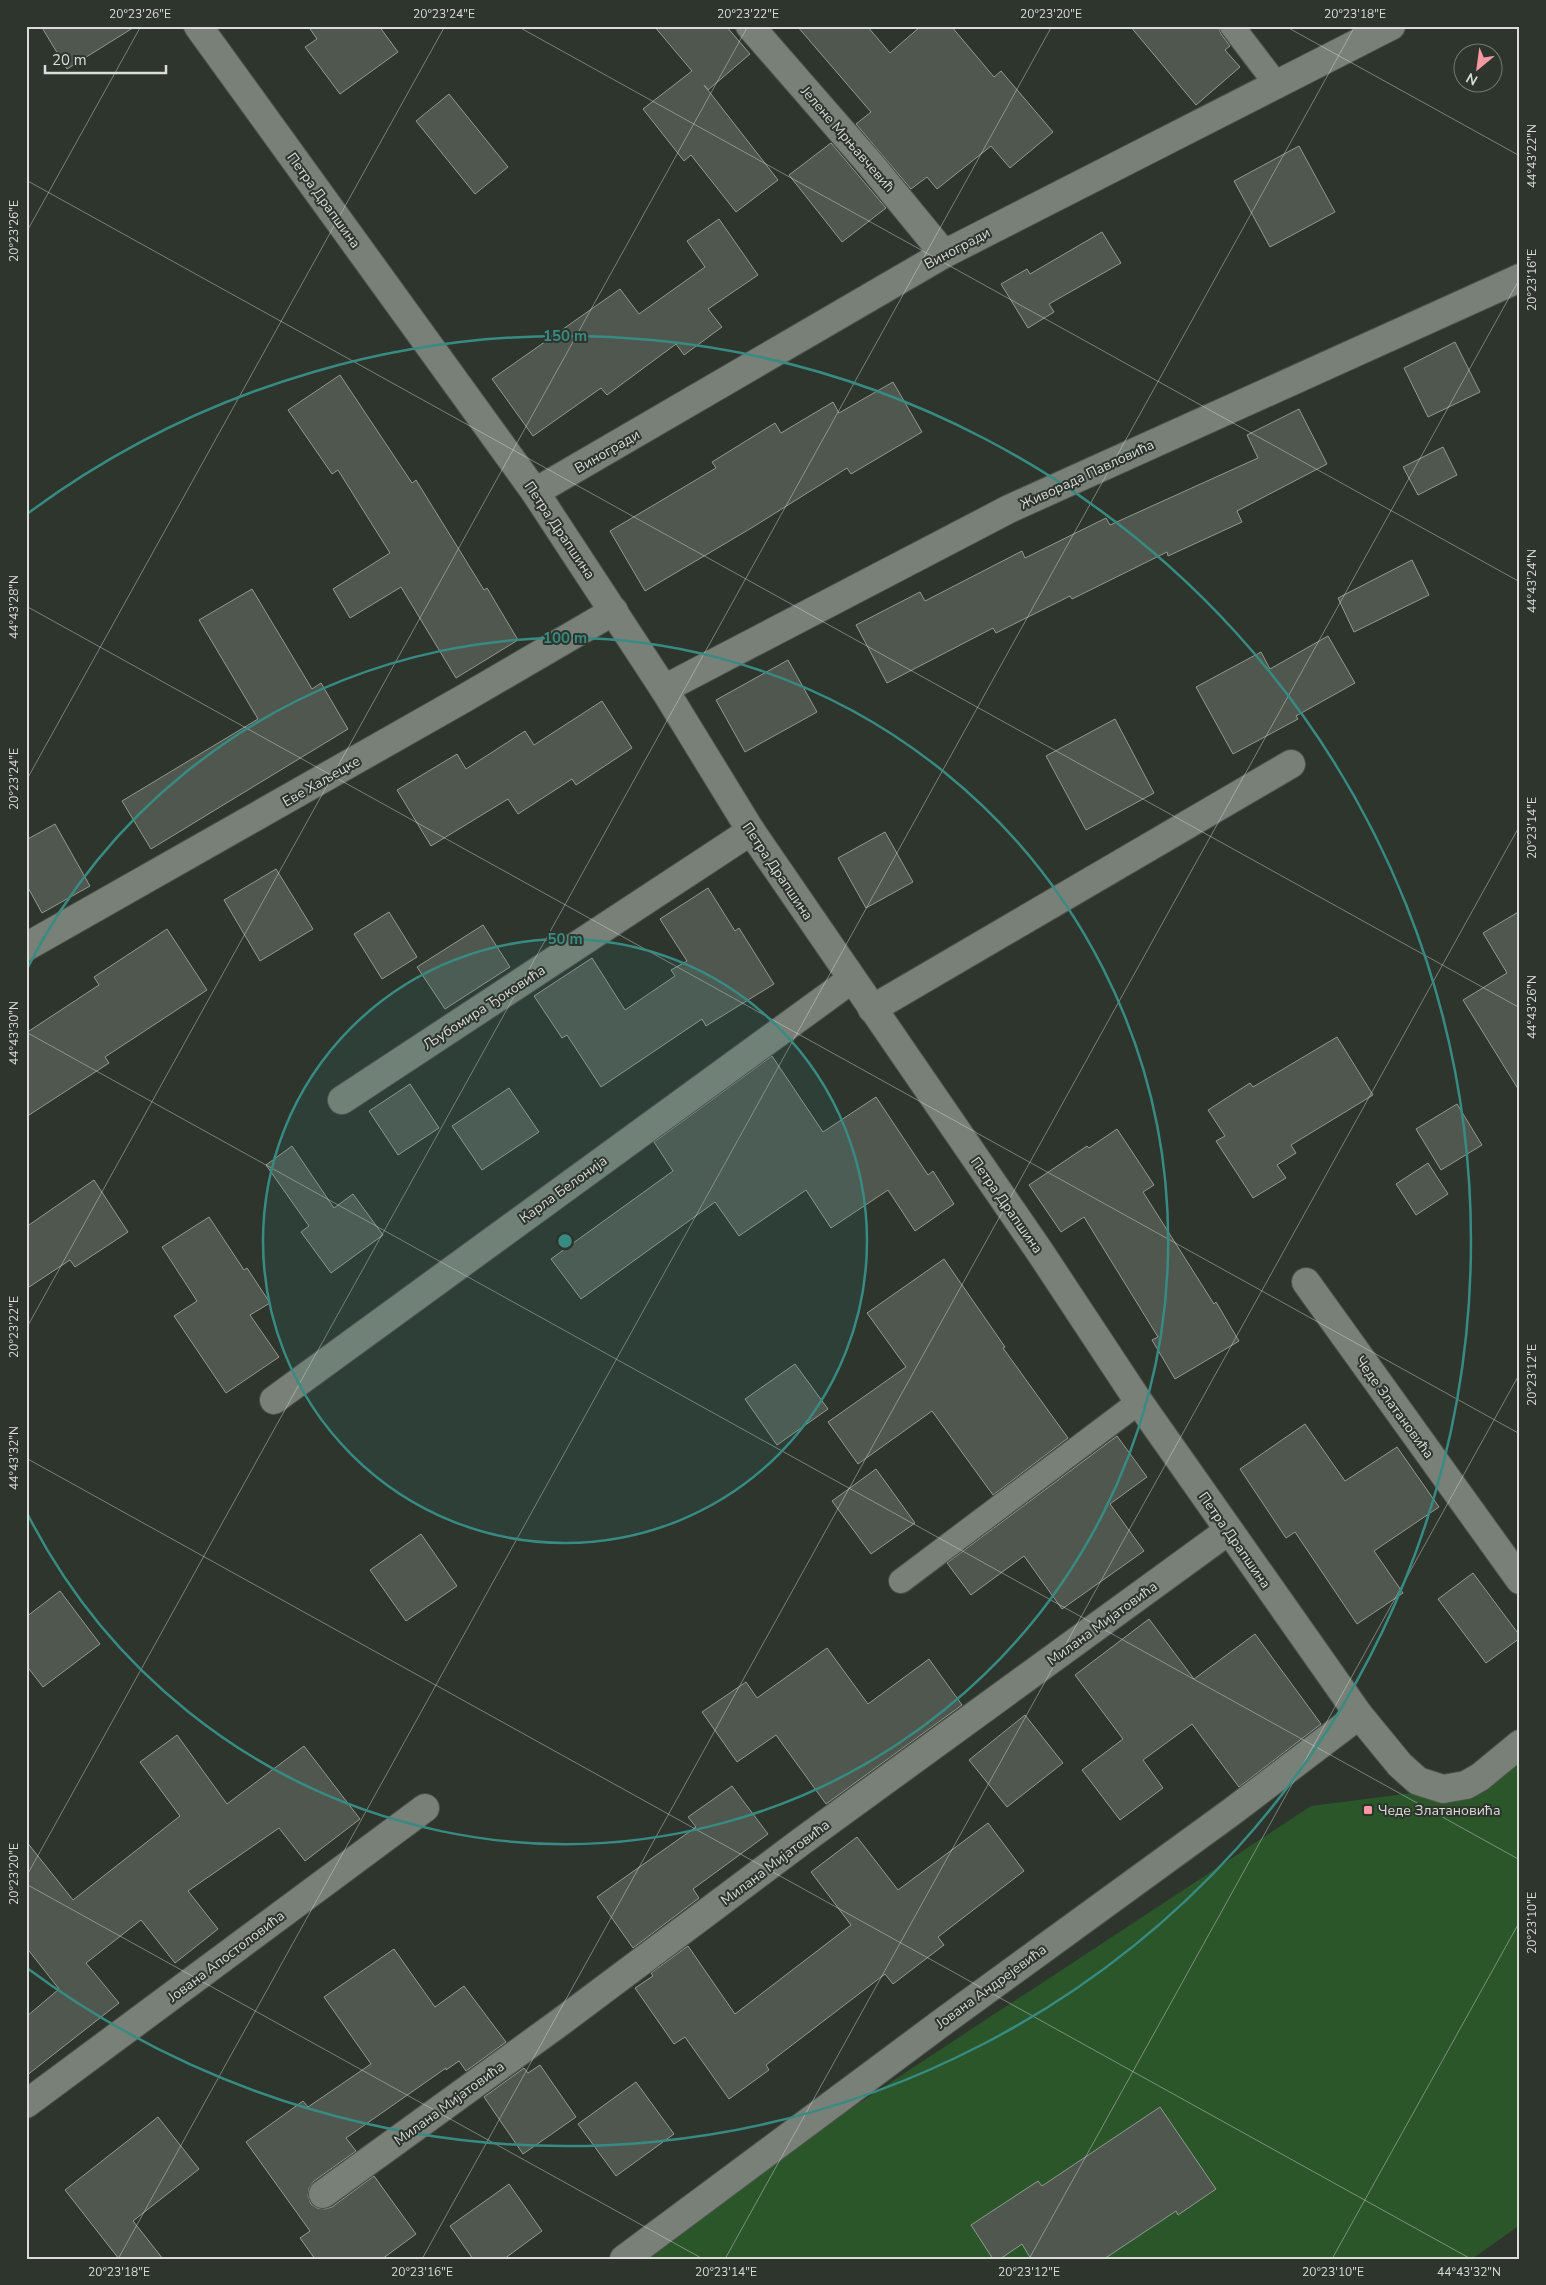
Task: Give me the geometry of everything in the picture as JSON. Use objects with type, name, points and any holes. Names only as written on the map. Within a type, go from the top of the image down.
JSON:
[{"type":"street","name":"Петра Драпшина","points":[[198,26],[535,492],[664,689],[751,831],[1040,1252],[1139,1402],[1359,1715]]},
{"type":"street","name":"Јелене Мрњавчевић","points":[[750,26],[871,165],[944,254]]},
{"type":"street","name":"Виногради","points":[[535,492],[944,254],[1391,26]]},
{"type":"street","name":"Живорада Павловића","points":[[664,689],[1009,509],[1520,278]]},
{"type":"street","name":"Еве Хаљецке","points":[[26,947],[464,699],[614,611]]},
{"type":"street","points":[[872,1009],[1291,764]]},
{"type":"street","name":"Љубомира Ђоковића","points":[[342,1100],[751,831]]},
{"type":"street","name":"Карла Белонија","points":[[274,1400],[852,979]]},
{"type":"street","name":"Чеде Златановића","points":[[1306,1282],[1520,1580]]},
{"type":"street","name":"Милана Мијатовића","points":[[323,2194],[559,2023],[818,1829],[1228,1531]]},
{"type":"street","points":[[1359,1715],[1400,1765],[1418,1781],[1443,1790],[1466,1785],[1480,1777],[1520,1744]]},
{"type":"street","name":"Јована Андрејевића","points":[[624,2259],[944,2020],[1230,1812],[1359,1715]]},
{"type":"street","name":"Јована Апостоловића","points":[[26,2104],[425,1808]]},
{"type":"lane","points":[[1232,26],[1277,85]]},
{"type":"lane","points":[[900,1581],[1139,1402]]},
{"type":"green space","points":[[1520,1735],[1520,2225],[1472,2259],[634,2259],[631,2253],[1311,1806],[1443,1789]]},
{"type":"building","points":[[41,26],[136,26],[67,69]]},
{"type":"building","points":[[308,26],[379,26],[398,52],[340,94],[305,47],[317,39]]},
{"type":"building","points":[[654,26],[726,26],[750,54],[708,90],[704,85],[778,180],[736,212],[691,155],[684,161],[643,109],[692,71]]},
{"type":"building","points":[[797,26],[867,26],[890,53],[921,26],[951,26],[994,77],[1001,71],[1053,132],[1010,168],[991,146],[937,189],[927,177],[911,189],[856,124],[871,112]]},
{"type":"building","points":[[1130,26],[1218,26],[1221,34],[1230,46],[1225,50],[1240,67],[1196,105]]},
{"type":"building","points":[[449,94],[508,167],[475,194],[416,121]]},
{"type":"building","points":[[831,143],[886,208],[842,242],[789,175]]},
{"type":"building","points":[[1299,146],[1335,212],[1270,247],[1234,181]]},
{"type":"building","points":[[719,219],[758,275],[708,309],[722,327],[684,355],[676,344],[607,395],[601,388],[533,436],[492,379],[620,289],[639,314],[705,267],[687,241]]},
{"type":"building","points":[[1102,232],[1121,263],[1049,304],[1054,312],[1028,328],[1001,284],[1027,269],[1030,274]]},
{"type":"building","points":[[1455,342],[1480,392],[1428,417],[1404,368]]},
{"type":"building","points":[[340,375],[412,483],[416,480],[484,590],[487,588],[518,640],[456,678],[401,587],[350,618],[333,589],[390,553],[338,470],[332,474],[288,410]]},
{"type":"building","points":[[893,382],[922,432],[851,474],[847,468],[753,527],[645,591],[610,531],[716,468],[712,462],[775,423],[781,433],[833,402],[839,413]]},
{"type":"building","points":[[1299,409],[1327,464],[1237,511],[1242,522],[1168,556],[1167,552],[1072,599],[1070,596],[996,633],[993,628],[887,683],[856,625],[920,592],[925,601],[1022,551],[1025,558],[1106,518],[1110,525],[1258,458],[1247,435]]},
{"type":"building","points":[[1443,447],[1457,475],[1418,495],[1403,467]]},
{"type":"building","points":[[1412,560],[1429,595],[1354,632],[1338,598]]},
{"type":"building","points":[[252,589],[312,689],[321,683],[348,729],[151,849],[122,801],[258,719],[199,620]]},
{"type":"building","points":[[1328,636],[1355,683],[1296,716],[1298,719],[1233,754],[1196,687],[1261,652],[1270,669]]},
{"type":"building","points":[[788,660],[817,712],[745,752],[716,700]]},
{"type":"building","points":[[602,701],[632,748],[576,785],[572,779],[518,814],[508,799],[431,846],[397,790],[457,754],[466,769],[525,731],[534,745]]},
{"type":"building","points":[[1115,719],[1154,793],[1086,830],[1046,756]]},
{"type":"building","points":[[55,824],[90,886],[42,913],[26,884],[26,840]]},
{"type":"building","points":[[885,832],[913,882],[866,908],[838,858]]},
{"type":"building","points":[[276,869],[313,929],[260,961],[224,900]]},
{"type":"building","points":[[708,888],[735,931],[739,928],[774,984],[706,1026],[702,1019],[601,1087],[567,1035],[562,1038],[534,996],[592,958],[625,1010],[675,976],[671,970],[687,961],[660,919]]},
{"type":"building","points":[[1520,911],[1520,1092],[1463,1000],[1507,973],[1483,933]]},
{"type":"building","points":[[389,912],[417,957],[382,979],[354,934]]},
{"type":"building","points":[[483,925],[510,967],[445,1009],[417,967]]},
{"type":"building","points":[[167,929],[207,990],[105,1057],[109,1063],[26,1117],[26,1033],[99,985],[94,977]]},
{"type":"building","points":[[1337,1037],[1373,1095],[1291,1145],[1296,1153],[1277,1165],[1286,1178],[1253,1198],[1216,1141],[1225,1136],[1208,1110],[1250,1083],[1253,1087]]},
{"type":"building","points":[[772,1056],[823,1132],[876,1097],[928,1175],[933,1171],[954,1204],[915,1231],[888,1190],[831,1228],[806,1190],[739,1236],[715,1202],[581,1299],[551,1259],[673,1171],[654,1142]]},
{"type":"building","points":[[410,1084],[439,1128],[398,1155],[369,1111]]},
{"type":"building","points":[[509,1088],[539,1132],[482,1170],[452,1126]]},
{"type":"building","points":[[1457,1104],[1482,1145],[1441,1170],[1416,1129]]},
{"type":"building","points":[[1117,1129],[1154,1185],[1143,1192],[1214,1304],[1216,1302],[1239,1341],[1175,1379],[1152,1340],[1158,1337],[1084,1217],[1061,1232],[1029,1185],[1087,1146],[1089,1148]]},
{"type":"building","points":[[292,1146],[334,1208],[353,1194],[383,1235],[331,1273],[301,1232],[309,1226],[266,1165]]},
{"type":"building","points":[[1428,1163],[1448,1194],[1416,1215],[1396,1184]]},
{"type":"building","points":[[94,1180],[128,1232],[75,1267],[70,1260],[26,1289],[26,1227]]},
{"type":"building","points":[[209,1217],[244,1270],[247,1268],[270,1303],[250,1315],[279,1357],[226,1393],[174,1316],[197,1301],[162,1247]]},
{"type":"building","points":[[944,1259],[1005,1347],[1003,1348],[1068,1438],[993,1495],[932,1411],[858,1464],[828,1422],[906,1367],[867,1313]]},
{"type":"building","points":[[795,1364],[828,1409],[777,1445],[745,1399]]},
{"type":"building","points":[[1305,1424],[1345,1481],[1397,1447],[1439,1507],[1374,1551],[1403,1593],[1357,1624],[1295,1532],[1286,1538],[1240,1469]]},
{"type":"building","points":[[1117,1436],[1147,1477],[1110,1504],[1144,1551],[1062,1609],[1024,1556],[971,1595],[947,1563]]},
{"type":"building","points":[[876,1469],[915,1523],[871,1554],[832,1501]]},
{"type":"building","points":[[421,1534],[457,1586],[406,1621],[370,1570]]},
{"type":"building","points":[[1473,1573],[1520,1636],[1520,1638],[1486,1663],[1438,1599]]},
{"type":"building","points":[[60,1591],[100,1644],[43,1687],[26,1665],[26,1617]]},
{"type":"building","points":[[1149,1619],[1194,1679],[1255,1634],[1321,1724],[1239,1787],[1192,1724],[1143,1760],[1163,1788],[1120,1820],[1082,1770],[1123,1739],[1075,1675]]},
{"type":"building","points":[[827,1648],[868,1704],[929,1659],[962,1705],[826,1804],[776,1735],[737,1762],[702,1712],[746,1682],[757,1698]]},
{"type":"building","points":[[1025,1715],[1063,1763],[1007,1807],[969,1760]]},
{"type":"building","points":[[177,1735],[227,1804],[304,1746],[360,1819],[305,1861],[279,1828],[188,1891],[218,1929],[175,1963],[141,1920],[86,1963],[119,2003],[26,2076],[26,2017],[59,1989],[26,1947],[26,1841],[73,1900],[180,1816],[140,1762]]},
{"type":"building","points":[[732,1786],[768,1834],[693,1889],[699,1898],[633,1948],[597,1897],[696,1827],[688,1817]]},
{"type":"building","points":[[988,1823],[1024,1871],[938,1937],[944,1945],[893,1984],[885,1974],[766,2065],[769,2070],[729,2099],[685,2037],[674,2044],[635,1988],[653,1976],[651,1973],[688,1946],[735,2014],[851,1925],[811,1872],[857,1837],[898,1890]]},
{"type":"building","points":[[394,1949],[435,2007],[464,1986],[506,2042],[466,2071],[459,2061],[446,2070],[446,2068],[346,2138],[356,2151],[314,2181],[309,2188],[308,2196],[311,2204],[317,2208],[325,2209],[332,2207],[374,2176],[416,2234],[382,2259],[315,2259],[300,2238],[310,2231],[246,2142],[303,2101],[308,2107],[371,2064],[324,1997]]},
{"type":"building","points":[[540,2065],[576,2117],[523,2154],[484,2097],[524,2068],[528,2073]]},
{"type":"building","points":[[636,2082],[674,2134],[616,2176],[578,2124]]},
{"type":"building","points":[[1160,2107],[1216,2189],[1178,2215],[1176,2211],[1104,2259],[1031,2259],[1022,2244],[1000,2259],[993,2259],[971,2225],[1038,2181],[1042,2186]]},
{"type":"building","points":[[158,2117],[199,2169],[133,2221],[163,2259],[119,2259],[65,2190]]},
{"type":"building","points":[[509,2184],[542,2231],[504,2259],[473,2259],[450,2226]]},
{"type":"place","name":"Чеде Златановића","points":[[1368,1810]]}]
